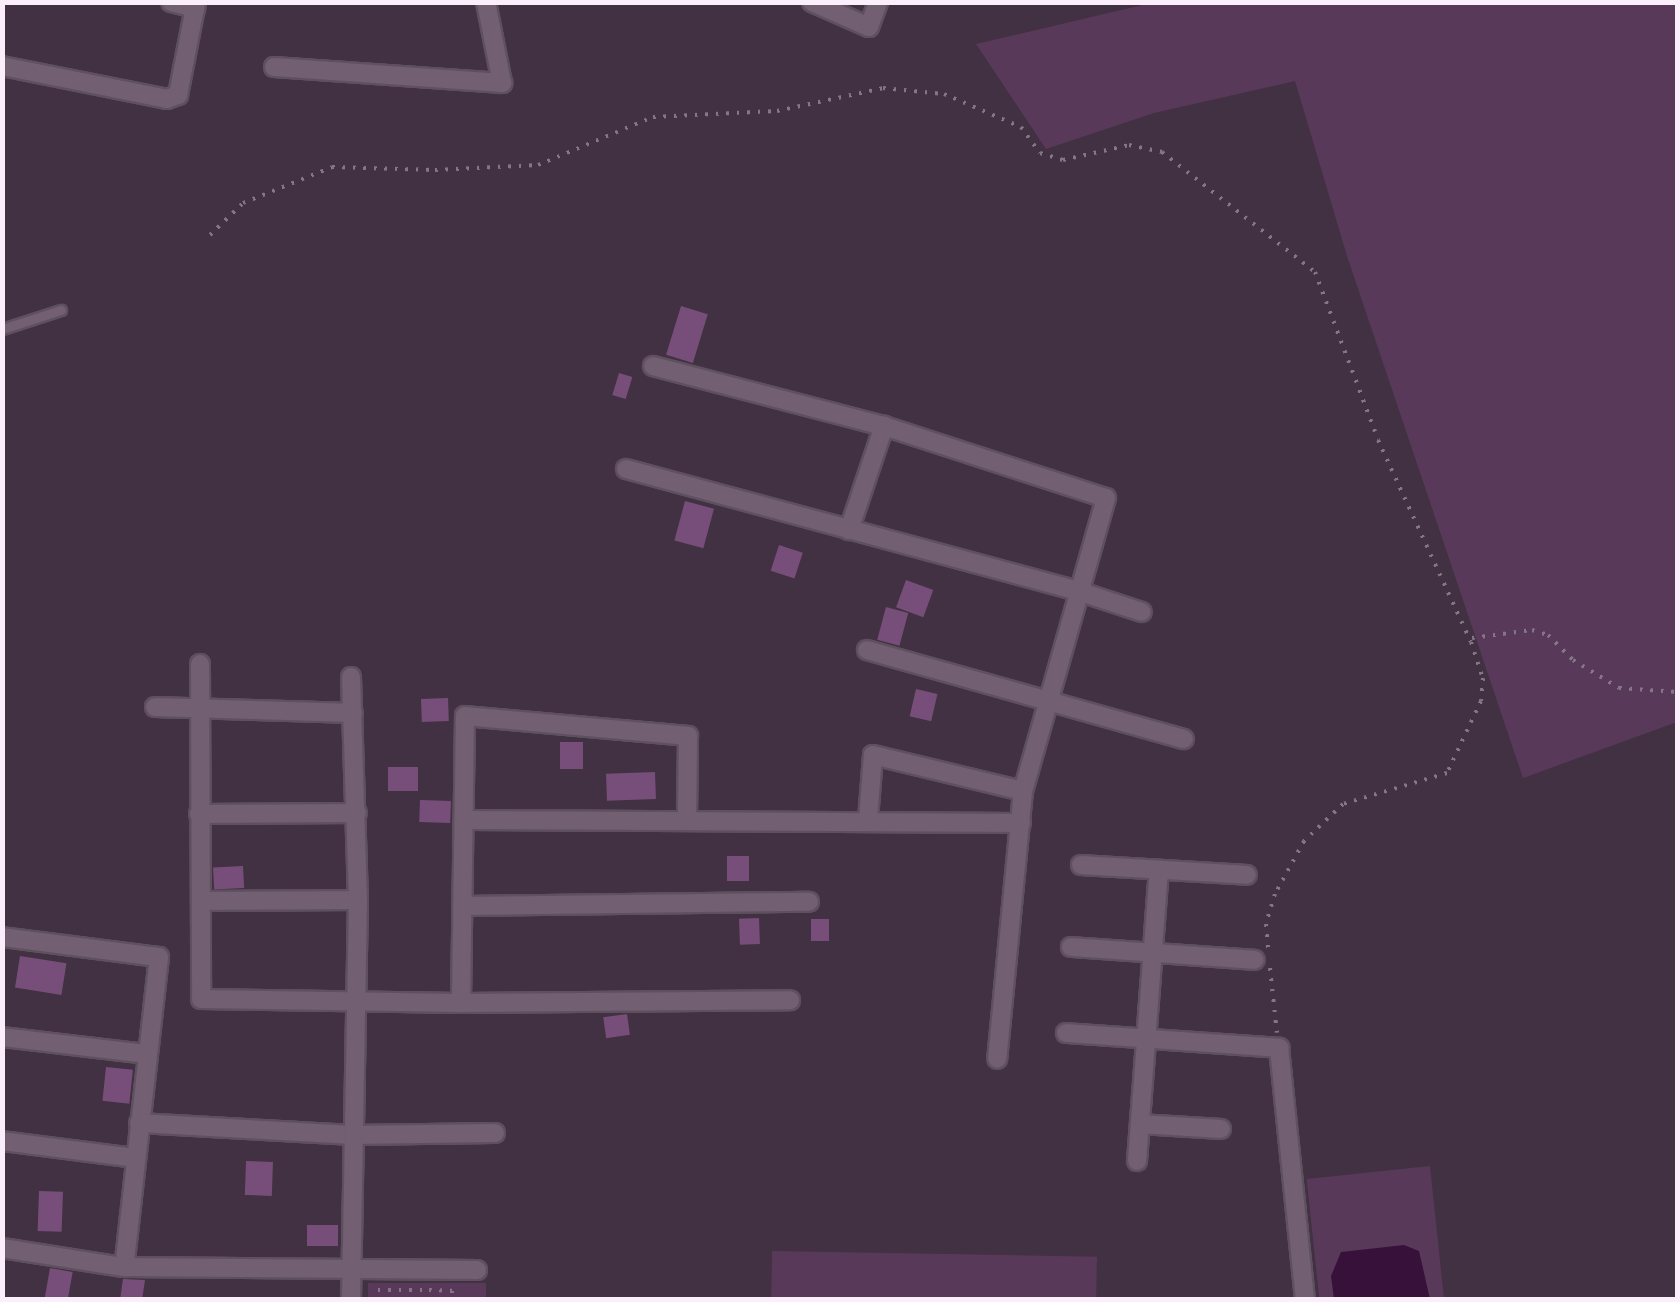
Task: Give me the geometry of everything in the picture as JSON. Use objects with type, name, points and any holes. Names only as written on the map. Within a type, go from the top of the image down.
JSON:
[{"type":"street","points":[[2,66],[168,98],[178,95],[195,5],[171,2]]},
{"type":"street","points":[[274,66],[502,83],[486,2]]},
{"type":"street","points":[[812,2],[868,26],[878,2]]},
{"type":"street","points":[[653,366],[884,426],[1106,498],[1023,791],[997,1059]]},
{"type":"street","points":[[849,530],[884,426]]},
{"type":"street","points":[[626,469],[1078,591],[1142,612]]},
{"type":"street","points":[[867,650],[1184,739]]},
{"type":"street","points":[[200,664],[200,999],[461,1003],[790,1000]]},
{"type":"street","points":[[351,677],[358,900],[351,1300]]},
{"type":"street","points":[[155,707],[353,713]]},
{"type":"street","points":[[461,1003],[465,716],[688,736],[687,818]]},
{"type":"street","points":[[868,820],[873,755],[1023,791]]},
{"type":"street","points":[[198,814],[357,813]]},
{"type":"street","points":[[466,820],[687,818],[1021,823]]},
{"type":"street","points":[[1080,865],[1248,875]]},
{"type":"street","points":[[1137,1162],[1158,870]]},
{"type":"street","points":[[201,901],[358,900]]},
{"type":"street","points":[[462,906],[810,902]]},
{"type":"street","points":[[2,937],[159,957],[124,1266]]},
{"type":"street","points":[[1071,946],[1255,960]]},
{"type":"street","points":[[1066,1033],[1279,1048],[1305,1300]]},
{"type":"street","points":[[2,1037],[146,1054]]},
{"type":"street","points":[[139,1123],[353,1135],[496,1133]]},
{"type":"street","points":[[1140,1124],[1221,1129]]},
{"type":"street","points":[[2,1142],[135,1158]]},
{"type":"street","points":[[2,1248],[124,1266],[350,1272],[477,1270]]},
{"type":"lane","points":[[2,329],[61,310]]},
{"type":"path","points":[[210,235],[243,204],[332,167],[435,170],[538,165],[653,116],[777,111],[883,88],[944,94],[1021,126],[1040,154],[1064,160],[1129,145],[1162,152],[1315,272],[1378,440],[1470,638],[1483,678],[1481,702],[1447,773],[1342,804],[1304,841],[1275,894],[1266,924],[1279,1048]]},
{"type":"path","points":[[1470,638],[1532,630],[1548,635],[1573,660],[1620,688],[1678,692]]},
{"type":"path","points":[[378,1300],[378,1290],[452,1290],[452,1300]]},
{"type":"path","points":[[429,1300],[430,1290]]},
{"type":"shaded area","points":[[1151,3],[1677,3],[1677,722],[1523,778],[1347,256],[1295,81],[1154,113],[1046,149],[976,44]]},
{"type":"shaded area","points":[[1430,1166],[1444,1299],[1319,1300],[1307,1179]]},
{"type":"shaded area","points":[[1404,1245],[1419,1251],[1430,1299],[1334,1299],[1331,1276],[1341,1252]]},
{"type":"shaded area","points":[[772,1251],[1097,1257],[1096,1300],[771,1299]]},
{"type":"shaded area","points":[[368,1283],[486,1283],[486,1299],[368,1299]]},
{"type":"building","points":[[681,306],[708,314],[693,363],[666,355]]},
{"type":"building","points":[[619,373],[632,377],[626,399],[612,395]]},
{"type":"building","points":[[685,501],[714,509],[703,548],[674,541]]},
{"type":"building","points":[[779,545],[803,553],[794,578],[771,571]]},
{"type":"building","points":[[906,580],[933,590],[923,617],[896,607]]},
{"type":"building","points":[[886,607],[908,613],[899,646],[877,640]]},
{"type":"building","points":[[916,689],[937,694],[931,721],[910,716]]},
{"type":"building","points":[[448,698],[449,721],[422,722],[421,699]]},
{"type":"building","points":[[560,742],[583,742],[583,769],[560,769]]},
{"type":"building","points":[[388,767],[418,767],[418,791],[388,791]]},
{"type":"building","points":[[655,772],[656,799],[607,801],[606,774]]},
{"type":"building","points":[[420,800],[451,801],[450,823],[419,822]]},
{"type":"building","points":[[727,856],[749,856],[749,881],[727,881]]},
{"type":"building","points":[[243,866],[244,888],[214,890],[213,868]]},
{"type":"building","points":[[759,918],[760,944],[740,945],[739,919]]},
{"type":"building","points":[[811,919],[829,919],[829,941],[811,941]]},
{"type":"building","points":[[20,956],[66,963],[61,995],[15,988]]},
{"type":"building","points":[[627,1014],[630,1035],[606,1038],[603,1017]]},
{"type":"building","points":[[106,1067],[133,1070],[129,1104],[102,1101]]},
{"type":"building","points":[[246,1161],[273,1162],[272,1196],[245,1195]]},
{"type":"building","points":[[39,1191],[63,1192],[62,1232],[38,1231]]},
{"type":"building","points":[[307,1225],[338,1225],[338,1246],[307,1246]]},
{"type":"building","points":[[50,1268],[73,1272],[68,1300],[44,1300]]},
{"type":"building","points":[[123,1279],[145,1280],[142,1300],[120,1300]]}]
